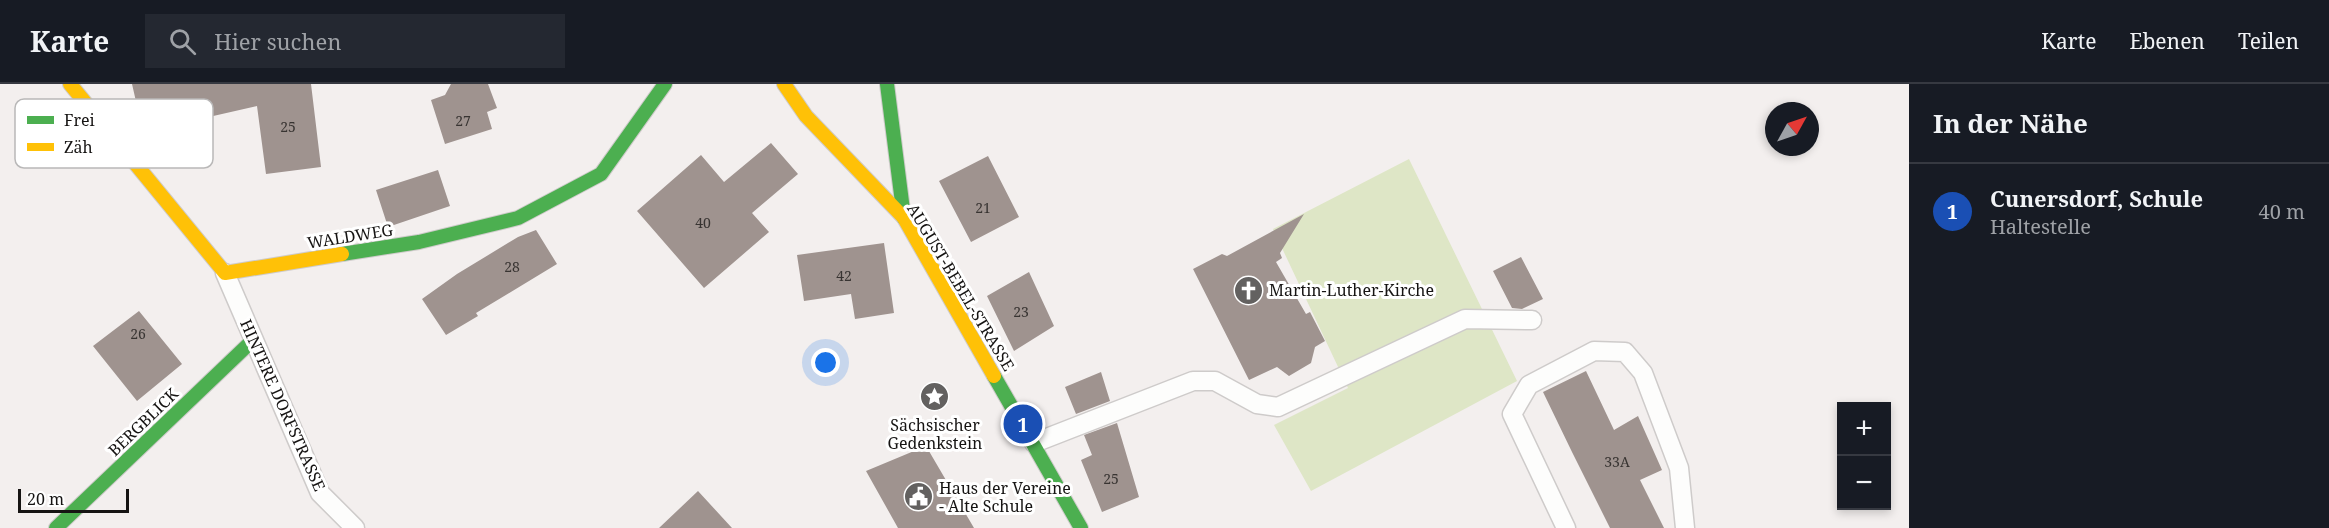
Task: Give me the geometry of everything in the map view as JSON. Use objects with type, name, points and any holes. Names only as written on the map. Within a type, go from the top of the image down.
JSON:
[{"type":"street","points":[[70,84],[82,99]]},
{"type":"street","name":"WALDWEG","points":[[225,273],[420,242],[518,218],[601,174],[665,84]]},
{"type":"street","name":"AUGUST-BEBEL-STRASSE","points":[[784,84],[806,116],[904,218],[1081,528]]},
{"type":"street","points":[[887,84],[904,218]]},
{"type":"street","points":[[139,168],[225,273]]},
{"type":"street","name":"BERGBLICK","points":[[56,528],[253,340]]},
{"type":"lane","name":"HINTERE DORFSTRASSE","points":[[225,273],[320,493],[355,528]]},
{"type":"lane","points":[[1034,443],[1193,381],[1215,381],[1257,404],[1278,407],[1465,319],[1532,320]]},
{"type":"lane","points":[[1566,528],[1512,414],[1529,385],[1594,351],[1625,352],[1643,373],[1679,468],[1685,528]]},
{"type":"green space","points":[[1409,159],[1517,381],[1311,491],[1274,425],[1348,388],[1273,229]]},
{"type":"building","points":[[132,84],[311,84],[321,167],[266,174],[257,106],[213,116],[213,99],[135,99]]},
{"type":"building","points":[[451,84],[488,84],[497,108],[487,112],[492,129],[445,144],[431,100],[445,95]]},
{"type":"building","points":[[771,143],[798,174],[752,213],[769,232],[704,288],[637,211],[701,155],[724,182]]},
{"type":"building","points":[[988,156],[1019,217],[971,242],[939,181]]},
{"type":"building","points":[[438,170],[450,206],[388,227],[376,190]]},
{"type":"building","name":"Martin-Luther-Kirche","points":[[1304,214],[1280,253],[1282,258],[1276,262],[1306,314],[1310,312],[1325,341],[1315,347],[1311,363],[1289,376],[1277,367],[1249,380],[1193,269],[1222,254],[1227,256]]},
{"type":"building","points":[[536,230],[557,264],[476,313],[478,316],[446,335],[422,299],[457,274],[518,237]]},
{"type":"building","points":[[884,243],[894,313],[855,319],[851,294],[804,301],[797,255]]},
{"type":"building","points":[[1521,257],[1543,299],[1522,309],[1512,308],[1493,271]]},
{"type":"building","points":[[1029,272],[1054,326],[1014,351],[987,296]]},
{"type":"building","points":[[139,311],[182,364],[137,401],[93,346]]},
{"type":"building","points":[[1586,371],[1614,430],[1638,416],[1662,470],[1640,480],[1664,528],[1610,528],[1572,452],[1543,392]]},
{"type":"building","points":[[1101,372],[1110,401],[1076,414],[1065,387]]},
{"type":"building","points":[[1117,423],[1139,497],[1102,512],[1081,460],[1092,455],[1084,435]]},
{"type":"building","name":"Haus der Vereine - Alte Schule","points":[[926,446],[974,528],[898,528],[866,471]]},
{"type":"building","points":[[698,491],[732,528],[659,528]]},
{"type":"traffic: fast","points":[[342,254],[419,242],[518,218],[601,174],[665,84]]},
{"type":"traffic: fast","points":[[887,84],[904,218]]},
{"type":"traffic: fast","points":[[56,528],[253,340]]},
{"type":"traffic: fast","points":[[994,376],[1081,528]]},
{"type":"traffic: slow","points":[[70,84],[82,99]]},
{"type":"traffic: slow","points":[[784,84],[806,116],[904,218],[994,376]]},
{"type":"traffic: slow","points":[[139,168],[225,273],[342,254]]},
{"type":"place","name":"Martin-Luther-Kirche","points":[[1248,290]]},
{"type":"place","name":"Sächsischer Gedenkstein","points":[[935,397]]},
{"type":"place","name":"Cunersdorf, Schule","points":[[1023,424]]},
{"type":"place","name":"Haus der Vereine - Alte Schule","points":[[918,497]]}]
